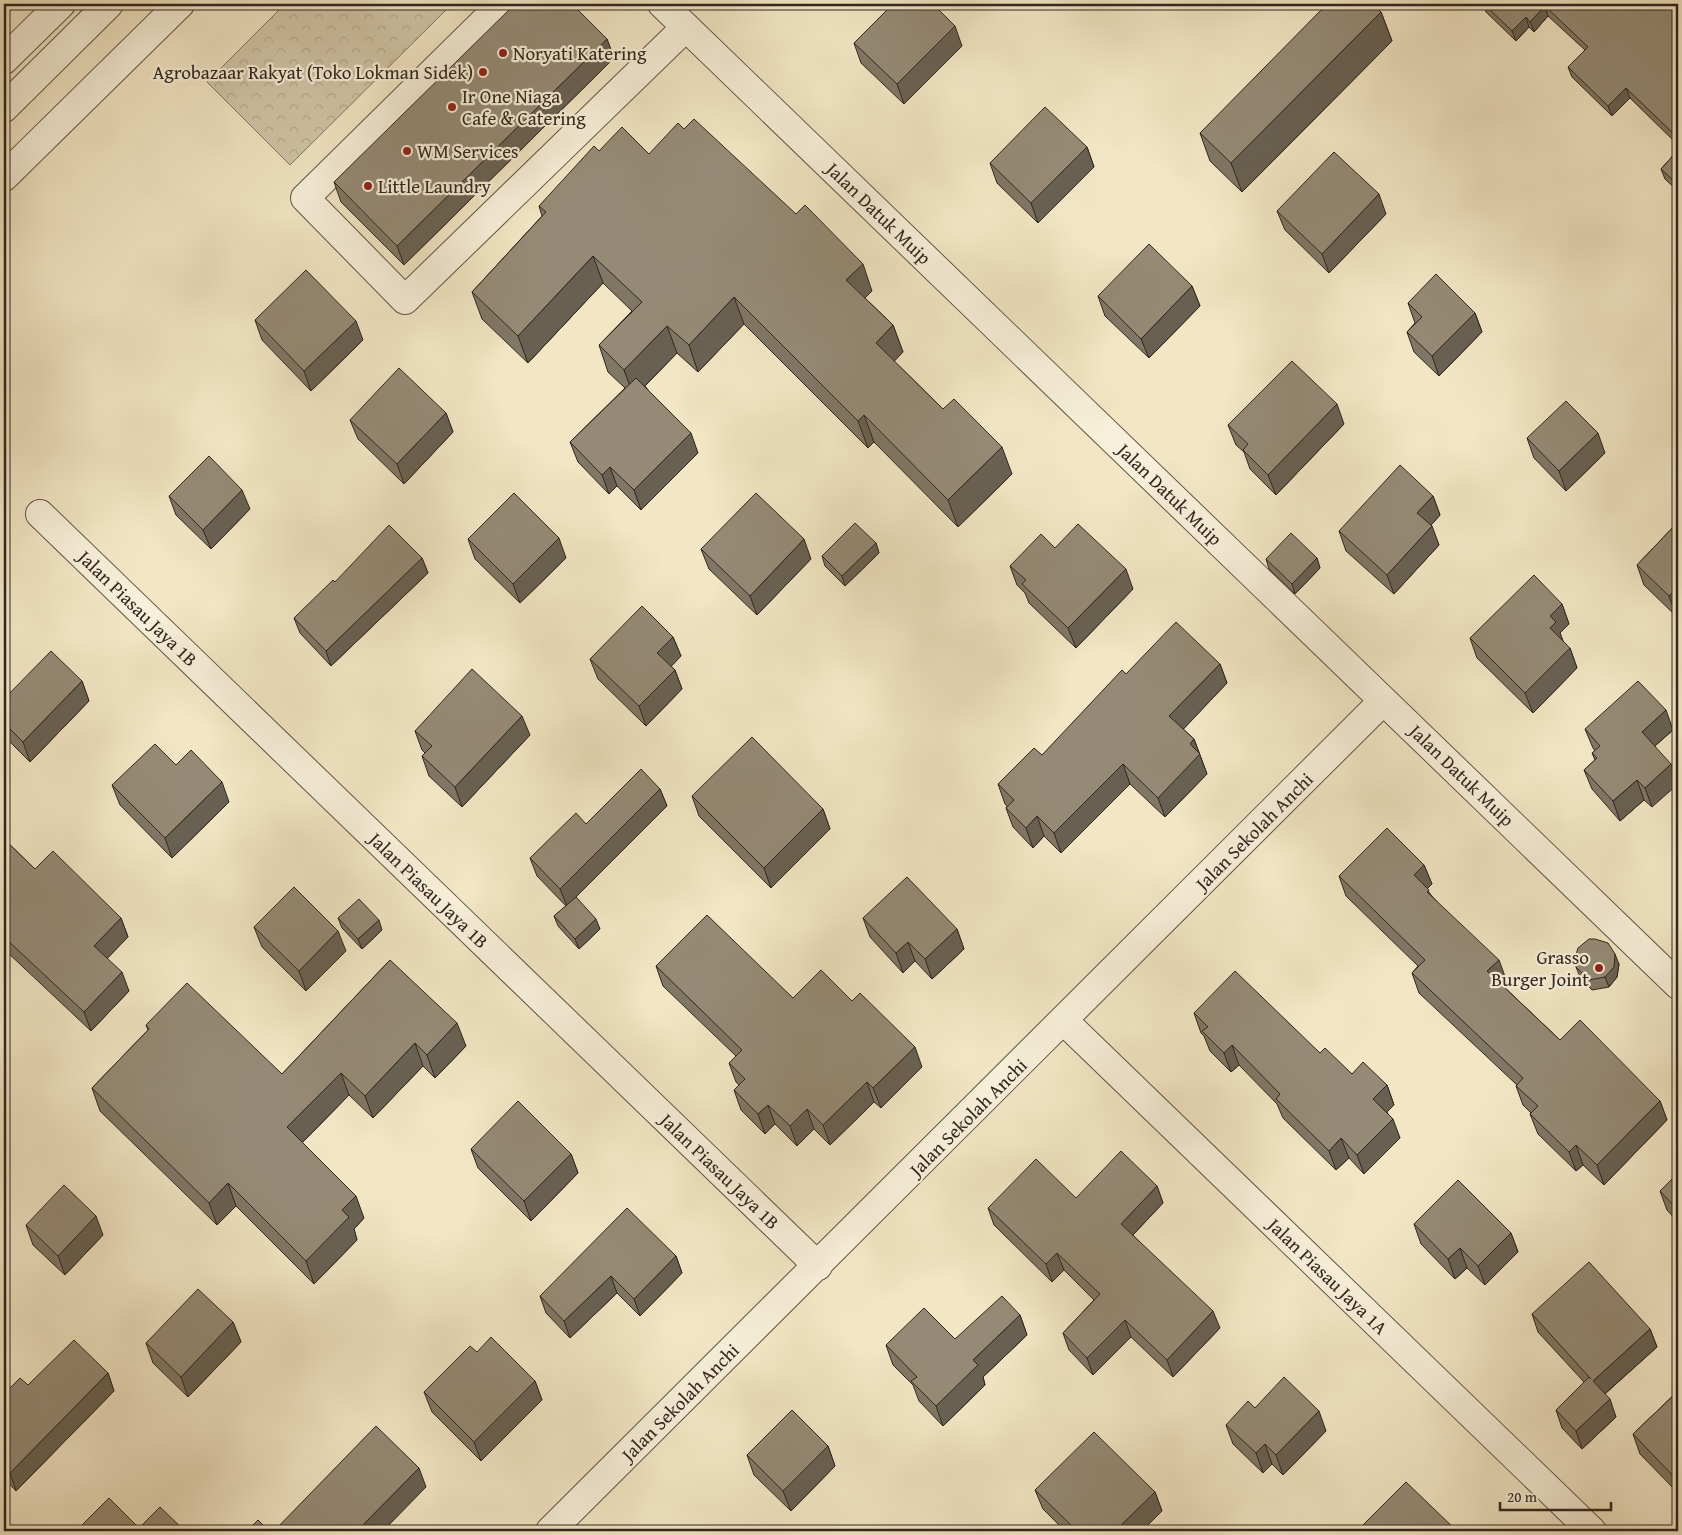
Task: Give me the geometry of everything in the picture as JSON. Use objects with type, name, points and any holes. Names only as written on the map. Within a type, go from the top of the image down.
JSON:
[{"type":"street","points":[[4,60],[61,4]]},
{"type":"street","points":[[4,108],[109,4]]},
{"type":"street","points":[[4,177],[180,4]]},
{"type":"street","points":[[502,4],[304,198],[405,300],[686,27]]},
{"type":"street","name":"Jalan Datuk Muip","points":[[662,4],[1678,985]]},
{"type":"street","name":"Jalan Piasau Jaya 1B","points":[[40,514],[818,1266]]},
{"type":"street","name":"Jalan Sekolah Anchi","points":[[550,1531],[1064,1021],[1383,701]]},
{"type":"street","name":"Jalan Piasau Jaya 1A","points":[[1064,1021],[1592,1531]]},
{"type":"green space","points":[[285,4],[452,4],[290,165],[207,82]]},
{"type":"building","points":[[515,4],[572,4],[607,39],[397,246],[334,182]]},
{"type":"building","points":[[893,4],[933,4],[955,26],[897,84],[854,43]]},
{"type":"building","points":[[1327,4],[1373,4],[1381,12],[1231,163],[1200,133]]},
{"type":"building","points":[[1484,4],[1678,4],[1678,138],[1626,88],[1608,106],[1568,67],[1588,47],[1545,6],[1530,22],[1526,17],[1512,31]]},
{"type":"building","points":[[1045,107],[1087,147],[1031,203],[990,163]]},
{"type":"building","points":[[694,119],[796,214],[805,205],[863,264],[846,280],[893,325],[876,343],[943,409],[954,399],[1002,447],[948,500],[864,415],[858,421],[734,297],[689,345],[667,326],[624,370],[599,345],[642,302],[593,256],[518,336],[472,292],[546,212],[539,206],[594,146],[599,151],[622,127],[649,154],[678,123],[684,129]]},
{"type":"building","points":[[1678,150],[1678,185],[1661,169]]},
{"type":"building","points":[[1334,152],[1379,194],[1322,254],[1277,211]]},
{"type":"building","points":[[1149,244],[1192,286],[1141,339],[1098,296]]},
{"type":"building","points":[[306,270],[356,321],[304,371],[255,320]]},
{"type":"building","points":[[1436,274],[1475,313],[1432,356],[1407,332],[1422,317],[1408,303]]},
{"type":"building","points":[[1292,361],[1337,404],[1268,475],[1243,450],[1248,444],[1228,425]]},
{"type":"building","points":[[399,368],[446,413],[397,464],[350,420]]},
{"type":"building","points":[[636,378],[691,433],[634,490],[610,467],[602,475],[570,442]]},
{"type":"building","points":[[1566,401],[1598,433],[1559,471],[1527,438]]},
{"type":"building","points":[[209,456],[242,490],[203,530],[169,496]]},
{"type":"building","points":[[1400,465],[1433,496],[1417,513],[1432,526],[1387,575],[1339,531]]},
{"type":"building","points":[[514,493],[559,538],[513,584],[468,539]]},
{"type":"building","points":[[756,493],[804,539],[750,596],[701,549]]},
{"type":"building","points":[[1678,522],[1678,587],[1669,596],[1637,565]]},
{"type":"building","points":[[855,523],[876,543],[842,576],[822,556]]},
{"type":"building","points":[[1078,524],[1126,569],[1068,628],[1022,584],[1026,580],[1010,566],[1041,534],[1055,548]]},
{"type":"building","points":[[389,525],[422,558],[326,651],[294,618],[333,580],[335,582]]},
{"type":"building","points":[[1291,533],[1317,558],[1292,584],[1266,559]]},
{"type":"building","points":[[1534,575],[1562,604],[1550,616],[1556,622],[1550,628],[1570,648],[1525,693],[1470,638]]},
{"type":"building","points":[[642,606],[673,637],[657,653],[675,670],[639,706],[590,659]]},
{"type":"building","points":[[1176,622],[1220,664],[1169,716],[1194,739],[1190,744],[1200,754],[1158,798],[1123,764],[1054,833],[1037,816],[1026,828],[1006,808],[1014,800],[998,784],[1034,748],[1042,755],[1122,670],[1126,674]]},
{"type":"building","points":[[51,651],[82,681],[23,742],[4,723],[4,699]]},
{"type":"building","points":[[472,669],[522,716],[455,787],[422,756],[432,746],[415,731]]},
{"type":"building","points":[[1638,681],[1666,710],[1642,732],[1671,764],[1645,788],[1637,780],[1613,801],[1584,770],[1597,758],[1592,753],[1600,746],[1585,729]]},
{"type":"building","points":[[752,737],[823,809],[764,868],[692,796]]},
{"type":"building","points":[[155,744],[176,765],[191,750],[222,782],[165,838],[112,785]]},
{"type":"building","points":[[641,769],[660,789],[560,889],[530,858],[576,813],[586,824]]},
{"type":"building","points":[[1387,828],[1424,865],[1414,875],[1429,890],[1427,892],[1499,960],[1487,971],[1560,1040],[1580,1020],[1660,1101],[1597,1165],[1576,1145],[1569,1152],[1530,1114],[1538,1106],[1516,1086],[1523,1078],[1412,973],[1425,960],[1339,876]]},
{"type":"building","points":[[4,839],[35,869],[53,851],[121,918],[94,946],[122,972],[84,1012],[4,937]]},
{"type":"building","points":[[907,877],[957,929],[925,959],[908,942],[896,953],[863,918]]},
{"type":"building","points":[[294,887],[338,931],[299,971],[254,927]]},
{"type":"building","points":[[576,897],[596,919],[575,939],[554,916]]},
{"type":"building","points":[[359,899],[379,920],[358,939],[338,918]]},
{"type":"building","points":[[707,915],[793,998],[821,970],[852,1001],[860,993],[915,1047],[873,1088],[867,1082],[823,1125],[807,1109],[790,1126],[768,1105],[758,1114],[734,1090],[745,1079],[729,1063],[742,1050],[656,966]]},
{"type":"building","name":"Grasso Burger Joint","points":[[1589,939],[1608,943],[1615,954],[1614,967],[1605,977],[1589,980],[1576,967],[1574,961],[1578,948]]},
{"type":"building","points":[[390,960],[457,1023],[427,1055],[415,1043],[365,1096],[341,1073],[287,1127],[356,1196],[342,1210],[349,1217],[306,1261],[228,1183],[209,1203],[92,1088],[149,1029],[146,1025],[187,983],[282,1074]]},
{"type":"building","points":[[1235,971],[1320,1053],[1325,1048],[1352,1074],[1363,1062],[1387,1085],[1373,1099],[1393,1119],[1357,1155],[1341,1138],[1329,1151],[1276,1099],[1280,1094],[1232,1045],[1224,1053],[1202,1031],[1208,1027],[1194,1013]]},
{"type":"building","points":[[518,1101],[571,1154],[524,1201],[471,1149]]},
{"type":"building","points":[[1121,1151],[1157,1186],[1121,1224],[1213,1311],[1167,1360],[1125,1320],[1087,1358],[1063,1333],[1100,1294],[1057,1253],[1046,1264],[988,1208],[1036,1159],[1076,1198]]},
{"type":"building","points":[[1678,1173],[1678,1210],[1660,1191]]},
{"type":"building","points":[[1458,1180],[1511,1233],[1478,1266],[1460,1248],[1448,1259],[1414,1224]]},
{"type":"building","points":[[64,1185],[96,1216],[58,1256],[26,1225]]},
{"type":"building","points":[[627,1208],[676,1256],[634,1299],[611,1276],[564,1321],[540,1296]]},
{"type":"building","points":[[1589,1262],[1650,1329],[1593,1381],[1610,1399],[1576,1431],[1556,1410],[1589,1377],[1591,1379],[1532,1314]]},
{"type":"building","points":[[198,1289],[233,1322],[181,1377],[146,1343]]},
{"type":"building","points":[[1002,1296],[1020,1315],[973,1360],[978,1365],[936,1406],[911,1381],[917,1377],[886,1345],[924,1308],[955,1339]]},
{"type":"building","points":[[491,1337],[535,1381],[474,1442],[424,1392],[470,1346],[477,1352]]},
{"type":"building","points":[[74,1340],[108,1373],[10,1473],[4,1467],[4,1394],[20,1378],[28,1385]]},
{"type":"building","points":[[1284,1377],[1319,1411],[1276,1455],[1265,1444],[1256,1453],[1226,1425],[1248,1401],[1255,1408]]},
{"type":"building","points":[[1678,1391],[1678,1481],[1633,1434]]},
{"type":"building","points":[[792,1410],[828,1446],[783,1491],[747,1455]]},
{"type":"building","points":[[376,1426],[419,1468],[357,1531],[274,1531]]},
{"type":"building","points":[[1094,1432],[1155,1492],[1115,1531],[1077,1531],[1035,1490]]},
{"type":"building","points":[[1406,1482],[1457,1531],[1357,1531]]},
{"type":"building","points":[[109,1498],[139,1528],[160,1507],[185,1531],[76,1531]]},
{"type":"building","points":[[258,1520],[269,1531],[247,1531]]},
{"type":"place","name":"Noryati Katering","points":[[503,53]]},
{"type":"place","name":"Agrobazaar Rakyat (Toko Lokman Sidek)","points":[[483,72]]},
{"type":"place","name":"Ir One Niaga Cafe & Catering","points":[[452,107]]},
{"type":"place","name":"WM Services","points":[[407,151]]},
{"type":"place","name":"Little Laundry","points":[[368,186]]},
{"type":"place","name":"Grasso Burger Joint","points":[[1599,968]]}]
